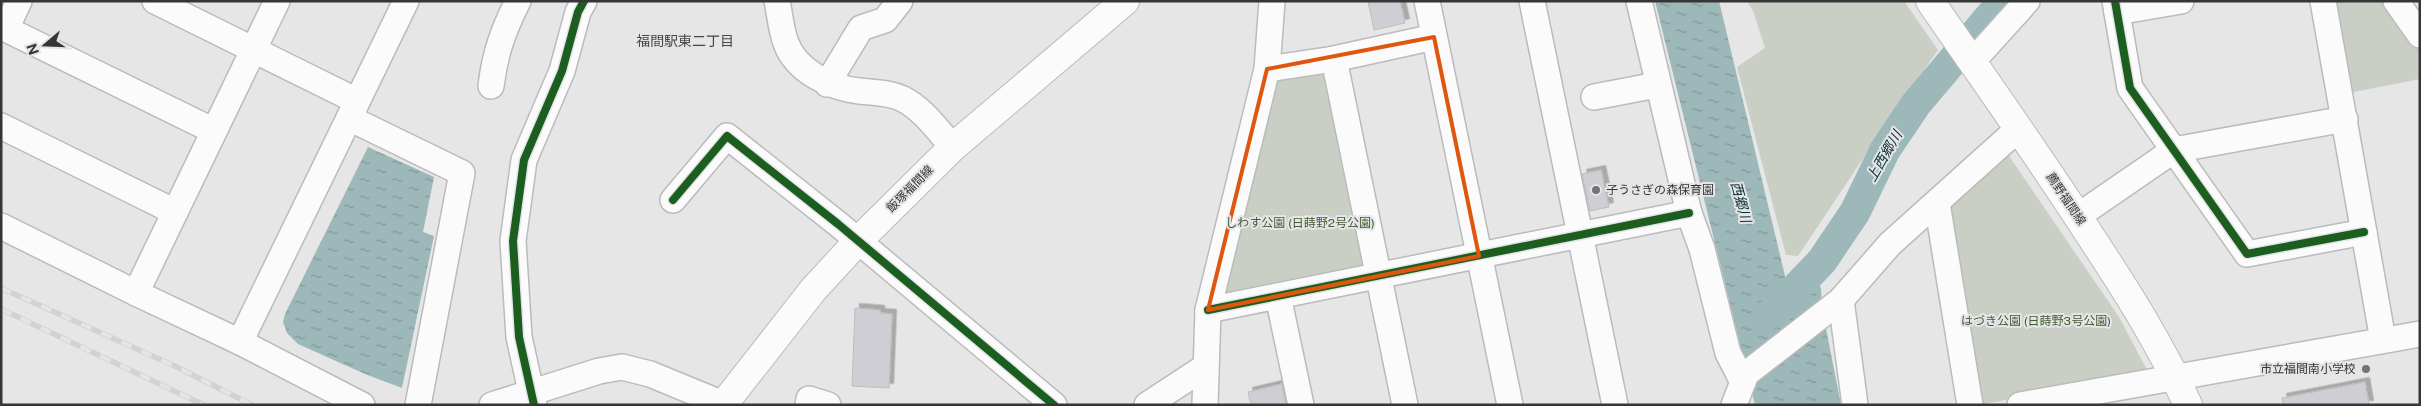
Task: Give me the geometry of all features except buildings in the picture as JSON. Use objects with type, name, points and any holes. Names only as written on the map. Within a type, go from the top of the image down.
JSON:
[{"type":"main road","name":"飯塚福間線","points":[[723,404],[813,290],[858,241],[953,147],[1125,1]]},
{"type":"main road","name":"薦野福間線","points":[[1930,1],[2078,216],[2139,310],[2176,378],[2188,405]]},
{"type":"street","points":[[19,1],[6,29],[214,131]]},
{"type":"street","points":[[155,1],[254,50],[353,110],[462,172],[418,405]]},
{"type":"street","points":[[136,293],[277,1]]},
{"type":"street","points":[[240,342],[406,1]]},
{"type":"street","points":[[491,86],[494,56],[505,27],[518,1]]},
{"type":"street","points":[[532,398],[519,337],[513,241],[524,160],[562,71],[578,12],[584,1]]},
{"type":"street","points":[[777,1],[786,44],[800,64],[827,84],[857,91],[887,92],[905,100],[920,111],[953,147]]},
{"type":"street","points":[[827,84],[861,28],[885,20],[900,1]]},
{"type":"street","points":[[1206,405],[1205,367],[1208,310],[1267,69],[1272,1]]},
{"type":"street","points":[[1427,1],[1510,405]]},
{"type":"street","points":[[1532,1],[1615,405]]},
{"type":"street","points":[[1639,1],[1657,85],[1689,214],[1702,249],[1728,353],[1745,378]]},
{"type":"street","points":[[1968,57],[2027,1]]},
{"type":"street","points":[[2181,1],[2116,7],[2130,88],[2247,254],[2364,232]]},
{"type":"street","points":[[2323,1],[2383,340]]},
{"type":"street","points":[[2396,1],[2420,35]]},
{"type":"street","points":[[1267,69],[1334,59],[1434,37]]},
{"type":"street","points":[[1334,59],[1405,405]]},
{"type":"street","points":[[1594,97],[1657,85]]},
{"type":"street","points":[[2078,216],[2174,150],[2345,119]]},
{"type":"street","points":[[1,126],[175,212]]},
{"type":"street","points":[[1734,405],[1745,378],[1834,305],[1890,244],[2018,129]]},
{"type":"street","points":[[673,200],[726,136],[858,241],[1054,405]]},
{"type":"street","points":[[1937,203],[1970,405]]},
{"type":"street","points":[[1208,310],[1689,214]]},
{"type":"street","points":[[1,226],[240,342],[362,405]]},
{"type":"street","points":[[1278,296],[1301,405]]},
{"type":"street","points":[[1834,305],[1855,405]]},
{"type":"street","points":[[2020,405],[2081,400],[2176,378],[2420,334]]},
{"type":"street","points":[[492,405],[532,398],[599,371],[622,367],[650,374],[723,404]]},
{"type":"street","points":[[1147,405],[1205,367]]},
{"type":"street","points":[[808,405],[809,399],[828,405]]},
{"type":"highlighted area","points":[[1434,37],[1479,256],[1208,310],[1267,69]]},
{"type":"green space","points":[[1747,1],[1904,1],[1938,50],[1798,256],[1786,255],[1737,67],[1765,48],[1753,11]]},
{"type":"green space","points":[[2333,1],[2384,1],[2420,50],[2420,79],[2349,93]]},
{"type":"green space","name":"しわす公園 (日蒔野2号公園)","points":[[1328,72],[1369,262],[1364,271],[1225,300],[1221,291],[1272,83],[1278,78]]},
{"type":"green space","name":"はづき公園 (日蒔野3号公園)","points":[[2003,155],[2009,156],[2119,317],[2146,368],[2143,375],[1983,404],[1976,400],[1947,208]]},
{"type":"water","name":"西郷川","points":[[1655,1],[1719,1],[1786,280],[1818,284],[1821,288],[1822,308],[1841,405],[1755,405]]},
{"type":"water","points":[[368,147],[434,177],[423,232],[434,236],[402,388],[365,374],[298,344],[287,333],[283,322],[285,314]]},
{"type":"waterway","name":"上西郷川","points":[[1772,313],[1822,261],[1855,212],[1885,150],[1916,104],[2003,1]]},
{"type":"railway","points":[[1,288],[177,367],[252,405]]},
{"type":"railway","points":[[1,309],[204,405]]},
{"type":"cycle path","points":[[534,405],[519,337],[513,241],[524,160],[562,71],[578,12],[584,1]]},
{"type":"cycle path","points":[[2115,1],[2130,88],[2247,254],[2364,232]]},
{"type":"cycle path","points":[[673,200],[727,136],[838,224],[1054,405]]},
{"type":"cycle path","points":[[1208,310],[1689,213]]},
{"type":"place","name":"子うさぎの森保育園","points":[[1596,190]]},
{"type":"place","name":"市立福間南小学校","points":[[2366,369]]},
{"type":"district","name":"福間駅東二丁目","points":[[685,41]]}]
